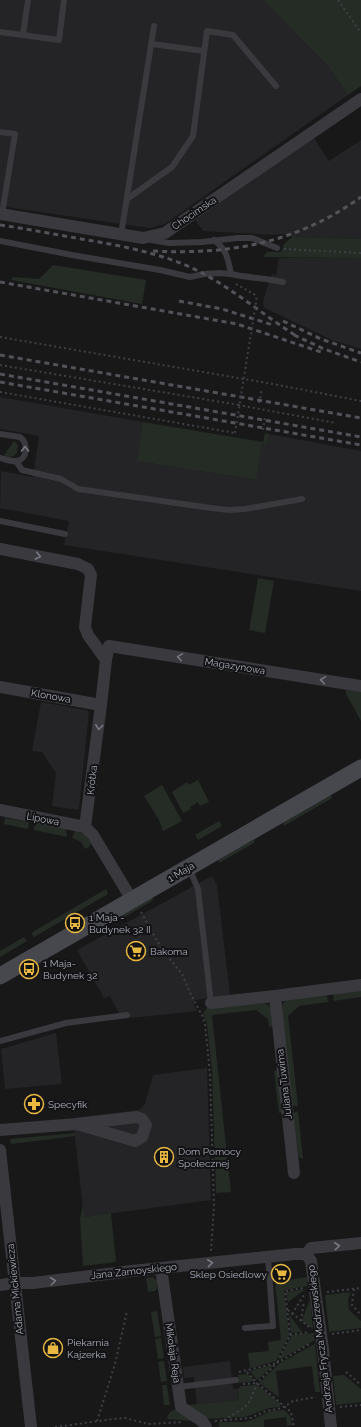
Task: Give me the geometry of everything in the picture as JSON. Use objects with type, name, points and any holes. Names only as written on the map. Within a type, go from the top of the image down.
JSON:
[{"type":"street","name":"Chocimska","points":[[1,214],[142,238],[165,233],[361,99]]},
{"type":"street","points":[[0,549],[78,564],[88,569],[90,575],[85,627],[88,635],[106,660]]},
{"type":"street","name":"Krótka","points":[[85,827],[109,646]]},
{"type":"street","name":"Magazynowa","points":[[109,646],[361,686]]},
{"type":"street","name":"Klonowa","points":[[0,687],[101,705]]},
{"type":"street","name":"1 Maja","points":[[0,976],[137,906],[189,867],[361,768]]},
{"type":"street","name":"Lipowa","points":[[0,810],[85,827]]},
{"type":"street","points":[[85,827],[93,835],[137,906]]},
{"type":"street","points":[[211,1003],[361,985]]},
{"type":"street","name":"Juliana Tuwima","points":[[275,996],[294,1173]]},
{"type":"street","points":[[0,1130],[77,1124],[137,1117],[142,1119],[146,1125],[142,1137],[136,1142],[77,1124]]},
{"type":"street","name":"Adama Mickiewicza","points":[[0,1150],[31,1427]]},
{"type":"street","name":"Jana Zamoyskiego","points":[[0,1285],[33,1283],[161,1268],[306,1254],[311,1248],[361,1243]]},
{"type":"street","name":"Andrzeja Frycza Modrzewskiego","points":[[306,1254],[311,1261],[331,1427]]},
{"type":"street","name":"Mikołaja Reja","points":[[161,1268],[181,1407],[202,1421],[206,1427]]},
{"type":"lane","points":[[23,35],[28,0]]},
{"type":"lane","points":[[0,32],[59,40],[64,0]]},
{"type":"lane","points":[[121,235],[154,26]]},
{"type":"lane","points":[[127,199],[172,167],[193,136],[206,31],[233,35],[276,86]]},
{"type":"lane","points":[[152,44],[204,51]]},
{"type":"lane","points":[[0,132],[14,134],[1,214]]},
{"type":"lane","points":[[142,238],[169,243],[252,238],[277,248]]},
{"type":"lane","points":[[214,240],[225,250],[231,274]]},
{"type":"lane","points":[[0,241],[160,270],[190,277],[220,273],[248,278],[266,278],[283,282]]},
{"type":"lane","points":[[0,434],[20,437],[26,444],[24,456],[21,459],[16,461],[0,458]]},
{"type":"lane","points":[[16,461],[22,470],[61,479],[78,489],[211,508],[245,509],[302,499]]},
{"type":"lane","points":[[0,521],[65,534]]},
{"type":"lane","points":[[189,867],[198,889],[211,1003]]},
{"type":"lane","points":[[0,1041],[66,1023],[127,1015]]},
{"type":"lane","points":[[245,1328],[273,1326],[268,1257]]},
{"type":"lane","points":[[178,1387],[236,1380]]},
{"type":"path","points":[[338,0],[361,33]]},
{"type":"path","points":[[277,248],[307,251],[361,252]]},
{"type":"path","points":[[0,392],[235,433],[257,296],[232,282]]},
{"type":"path","points":[[0,337],[273,384]]},
{"type":"path","points":[[0,365],[336,423]]},
{"type":"path","points":[[244,379],[361,401]]},
{"type":"path","points":[[259,403],[262,389]]},
{"type":"path","points":[[213,401],[239,405]]},
{"type":"path","points":[[263,430],[265,417]]},
{"type":"path","points":[[137,906],[161,948],[182,974],[190,995],[203,1017],[205,1024],[210,1074],[214,1206],[211,1254]]},
{"type":"path","points":[[224,1420],[244,1408],[250,1401],[257,1383],[277,1363],[290,1335],[285,1291],[309,1287]]},
{"type":"path","points":[[322,1293],[361,1288]]},
{"type":"path","points":[[354,1289],[352,1305],[361,1315]]},
{"type":"path","points":[[292,1314],[305,1293],[301,1321]]},
{"type":"path","points":[[288,1310],[314,1332],[290,1335]]},
{"type":"path","points":[[97,1421],[116,1364],[127,1311]]},
{"type":"path","points":[[327,1334],[361,1330]]},
{"type":"path","points":[[294,1427],[292,1412],[257,1383],[247,1371],[277,1363],[316,1341]]},
{"type":"path","points":[[346,1372],[361,1385]]},
{"type":"path","points":[[236,1380],[237,1385],[257,1383]]},
{"type":"path","points":[[334,1408],[361,1404]]},
{"type":"shaded area","points":[[0,0],[263,0],[328,66],[348,95],[165,224],[149,228],[0,206]]},
{"type":"shaded area","points":[[263,0],[361,0],[361,86],[348,95],[328,66]]},
{"type":"shaded area","points":[[314,138],[329,161],[361,140],[361,239],[292,237],[282,234],[275,235],[203,231],[195,220]]},
{"type":"shaded area","points":[[292,237],[361,239],[361,258],[263,257],[267,252],[281,252],[284,244]]},
{"type":"shaded area","points":[[279,258],[361,258],[361,349],[332,340],[265,308],[263,304],[264,298],[272,274],[276,275]]},
{"type":"shaded area","points":[[53,265],[146,280],[142,304],[11,280],[13,277],[39,279]]},
{"type":"shaded area","points":[[0,397],[143,422],[138,461],[255,480],[262,444],[267,445],[269,434],[361,451],[361,591],[64,545],[69,521],[0,508],[1,471],[33,477],[39,436],[0,429]]},
{"type":"shaded area","points":[[143,422],[263,442],[265,433],[269,434],[267,445],[262,444],[256,480],[137,461]]},
{"type":"shaded area","points":[[14,441],[18,445],[17,453],[11,457],[7,457],[4,455]]},
{"type":"shaded area","points":[[258,578],[274,581],[265,633],[249,630]]},
{"type":"shaded area","points":[[346,690],[361,692],[361,721],[346,694]]},
{"type":"shaded area","points":[[41,702],[86,710],[89,712],[78,810],[52,806],[56,773],[42,752],[32,751]]},
{"type":"shaded area","points":[[198,780],[209,802],[200,806],[198,802],[190,807],[191,809],[183,813],[172,792],[187,782],[189,785]]},
{"type":"shaded area","points":[[162,785],[182,821],[163,831],[159,820],[144,796]]},
{"type":"shaded area","points":[[330,795],[332,798],[284,826],[283,820]]},
{"type":"shaded area","points":[[5,818],[29,822],[28,829],[4,824]]},
{"type":"shaded area","points":[[219,821],[222,826],[198,840],[195,835]]},
{"type":"shaded area","points":[[35,823],[66,829],[67,837],[34,830]]},
{"type":"shaded area","points":[[75,831],[84,834],[91,843],[89,847],[85,849],[81,842],[72,838]]},
{"type":"shaded area","points":[[255,839],[254,843],[219,863],[218,860]]},
{"type":"shaded area","points":[[212,876],[217,885],[230,995],[195,1000],[193,1003],[197,1011],[122,1019],[110,996],[104,998],[77,950]]},
{"type":"shaded area","points":[[106,889],[108,894],[34,937],[31,933]]},
{"type":"shaded area","points":[[151,896],[153,899],[152,901],[116,922],[112,919]]},
{"type":"shaded area","points":[[24,937],[27,941],[0,957],[0,951]]},
{"type":"shaded area","points":[[361,989],[361,997],[334,1001],[333,993]]},
{"type":"shaded area","points":[[327,995],[328,1002],[299,1006],[288,1016],[298,1106],[292,1106],[282,1007],[283,1003],[286,1000]]},
{"type":"shaded area","points":[[260,1003],[268,1005],[272,1010],[273,1026],[269,1027],[268,1019],[256,1010],[212,1015],[231,1192],[216,1193],[212,1071],[207,1024],[203,1013],[207,1008]]},
{"type":"shaded area","points":[[56,1033],[62,1084],[5,1089],[1,1049]]},
{"type":"shaded area","points":[[207,1068],[211,1200],[84,1217],[73,1118],[139,1110],[145,1104],[153,1075]]},
{"type":"shaded area","points":[[278,1070],[283,1112],[279,1113],[274,1071]]},
{"type":"shaded area","points":[[298,1111],[303,1159],[299,1157],[293,1113]]},
{"type":"shaded area","points":[[75,1133],[75,1136],[11,1144],[10,1139]]},
{"type":"shaded area","points":[[83,1205],[85,1217],[111,1213],[116,1262],[83,1266],[80,1218]]},
{"type":"shaded area","points":[[153,1277],[157,1281],[157,1289],[155,1291],[148,1292],[146,1278]]},
{"type":"shaded area","points":[[307,1277],[308,1286],[284,1290],[289,1335],[276,1361],[250,1368],[248,1353],[269,1351],[268,1342],[281,1340],[275,1282]]},
{"type":"shaded area","points":[[306,1289],[288,1302],[286,1292]]},
{"type":"shaded area","points":[[351,1292],[348,1299],[349,1310],[361,1321],[361,1328],[329,1332],[325,1295]]},
{"type":"shaded area","points":[[310,1299],[313,1329],[302,1321]]},
{"type":"shaded area","points":[[157,1311],[161,1336],[155,1337],[151,1312]]},
{"type":"shaded area","points":[[289,1314],[302,1332],[291,1333]]},
{"type":"shaded area","points":[[314,1333],[315,1340],[279,1360],[292,1335]]},
{"type":"shaded area","points":[[161,1338],[164,1358],[158,1359],[155,1339]]},
{"type":"shaded area","points":[[315,1344],[320,1392],[315,1392],[312,1366],[276,1371],[279,1397],[259,1383],[280,1363]]},
{"type":"shaded area","points":[[164,1361],[167,1381],[161,1382],[158,1362]]},
{"type":"shaded area","points":[[230,1361],[233,1389],[238,1389],[239,1400],[197,1404],[194,1377],[184,1378],[183,1367]]},
{"type":"shaded area","points":[[275,1364],[257,1380],[250,1371]]},
{"type":"shaded area","points":[[248,1374],[255,1381],[239,1383],[238,1375]]},
{"type":"shaded area","points":[[344,1375],[361,1389],[361,1402],[336,1405],[333,1376]]},
{"type":"shaded area","points":[[162,1385],[167,1385],[170,1405],[164,1405]]},
{"type":"shaded area","points":[[257,1385],[280,1403],[280,1407],[269,1408],[245,1417],[204,1419],[187,1405],[239,1400],[238,1389],[241,1386]]},
{"type":"shaded area","points":[[176,1409],[193,1421],[167,1419],[170,1413]]},
{"type":"shaded area","points":[[284,1410],[290,1416],[292,1425],[287,1426],[286,1417],[264,1420],[264,1427],[219,1427],[219,1422],[244,1422],[271,1411]]},
{"type":"railway","points":[[153,251],[209,251],[262,243],[312,225],[337,213],[361,197]]},
{"type":"railway","points":[[0,225],[129,248],[175,261],[216,281],[298,337]]},
{"type":"railway","points":[[0,282],[237,324],[321,352]]},
{"type":"railway","points":[[179,301],[222,309],[273,325]]},
{"type":"railway","points":[[283,321],[321,339],[361,353]]},
{"type":"railway","points":[[294,335],[324,349],[361,362]]},
{"type":"railway","points":[[0,355],[361,418]]},
{"type":"railway","points":[[0,374],[361,437]]},
{"type":"railway","points":[[0,382],[361,445]]},
{"type":"place","name":"1 Maja - Budynek 32 II","points":[[75,923]]},
{"type":"place","name":"Bakoma","points":[[136,951]]},
{"type":"place","name":"1 Maja- Budynek 32","points":[[29,969]]},
{"type":"place","name":"Specyfik","points":[[34,1104]]},
{"type":"place","name":"Dom Pomocy Społecznej","points":[[164,1157]]},
{"type":"place","name":"Sklep Osiedlowy","points":[[281,1274]]},
{"type":"place","name":"Piekarnia Kajzerka","points":[[53,1348]]}]
